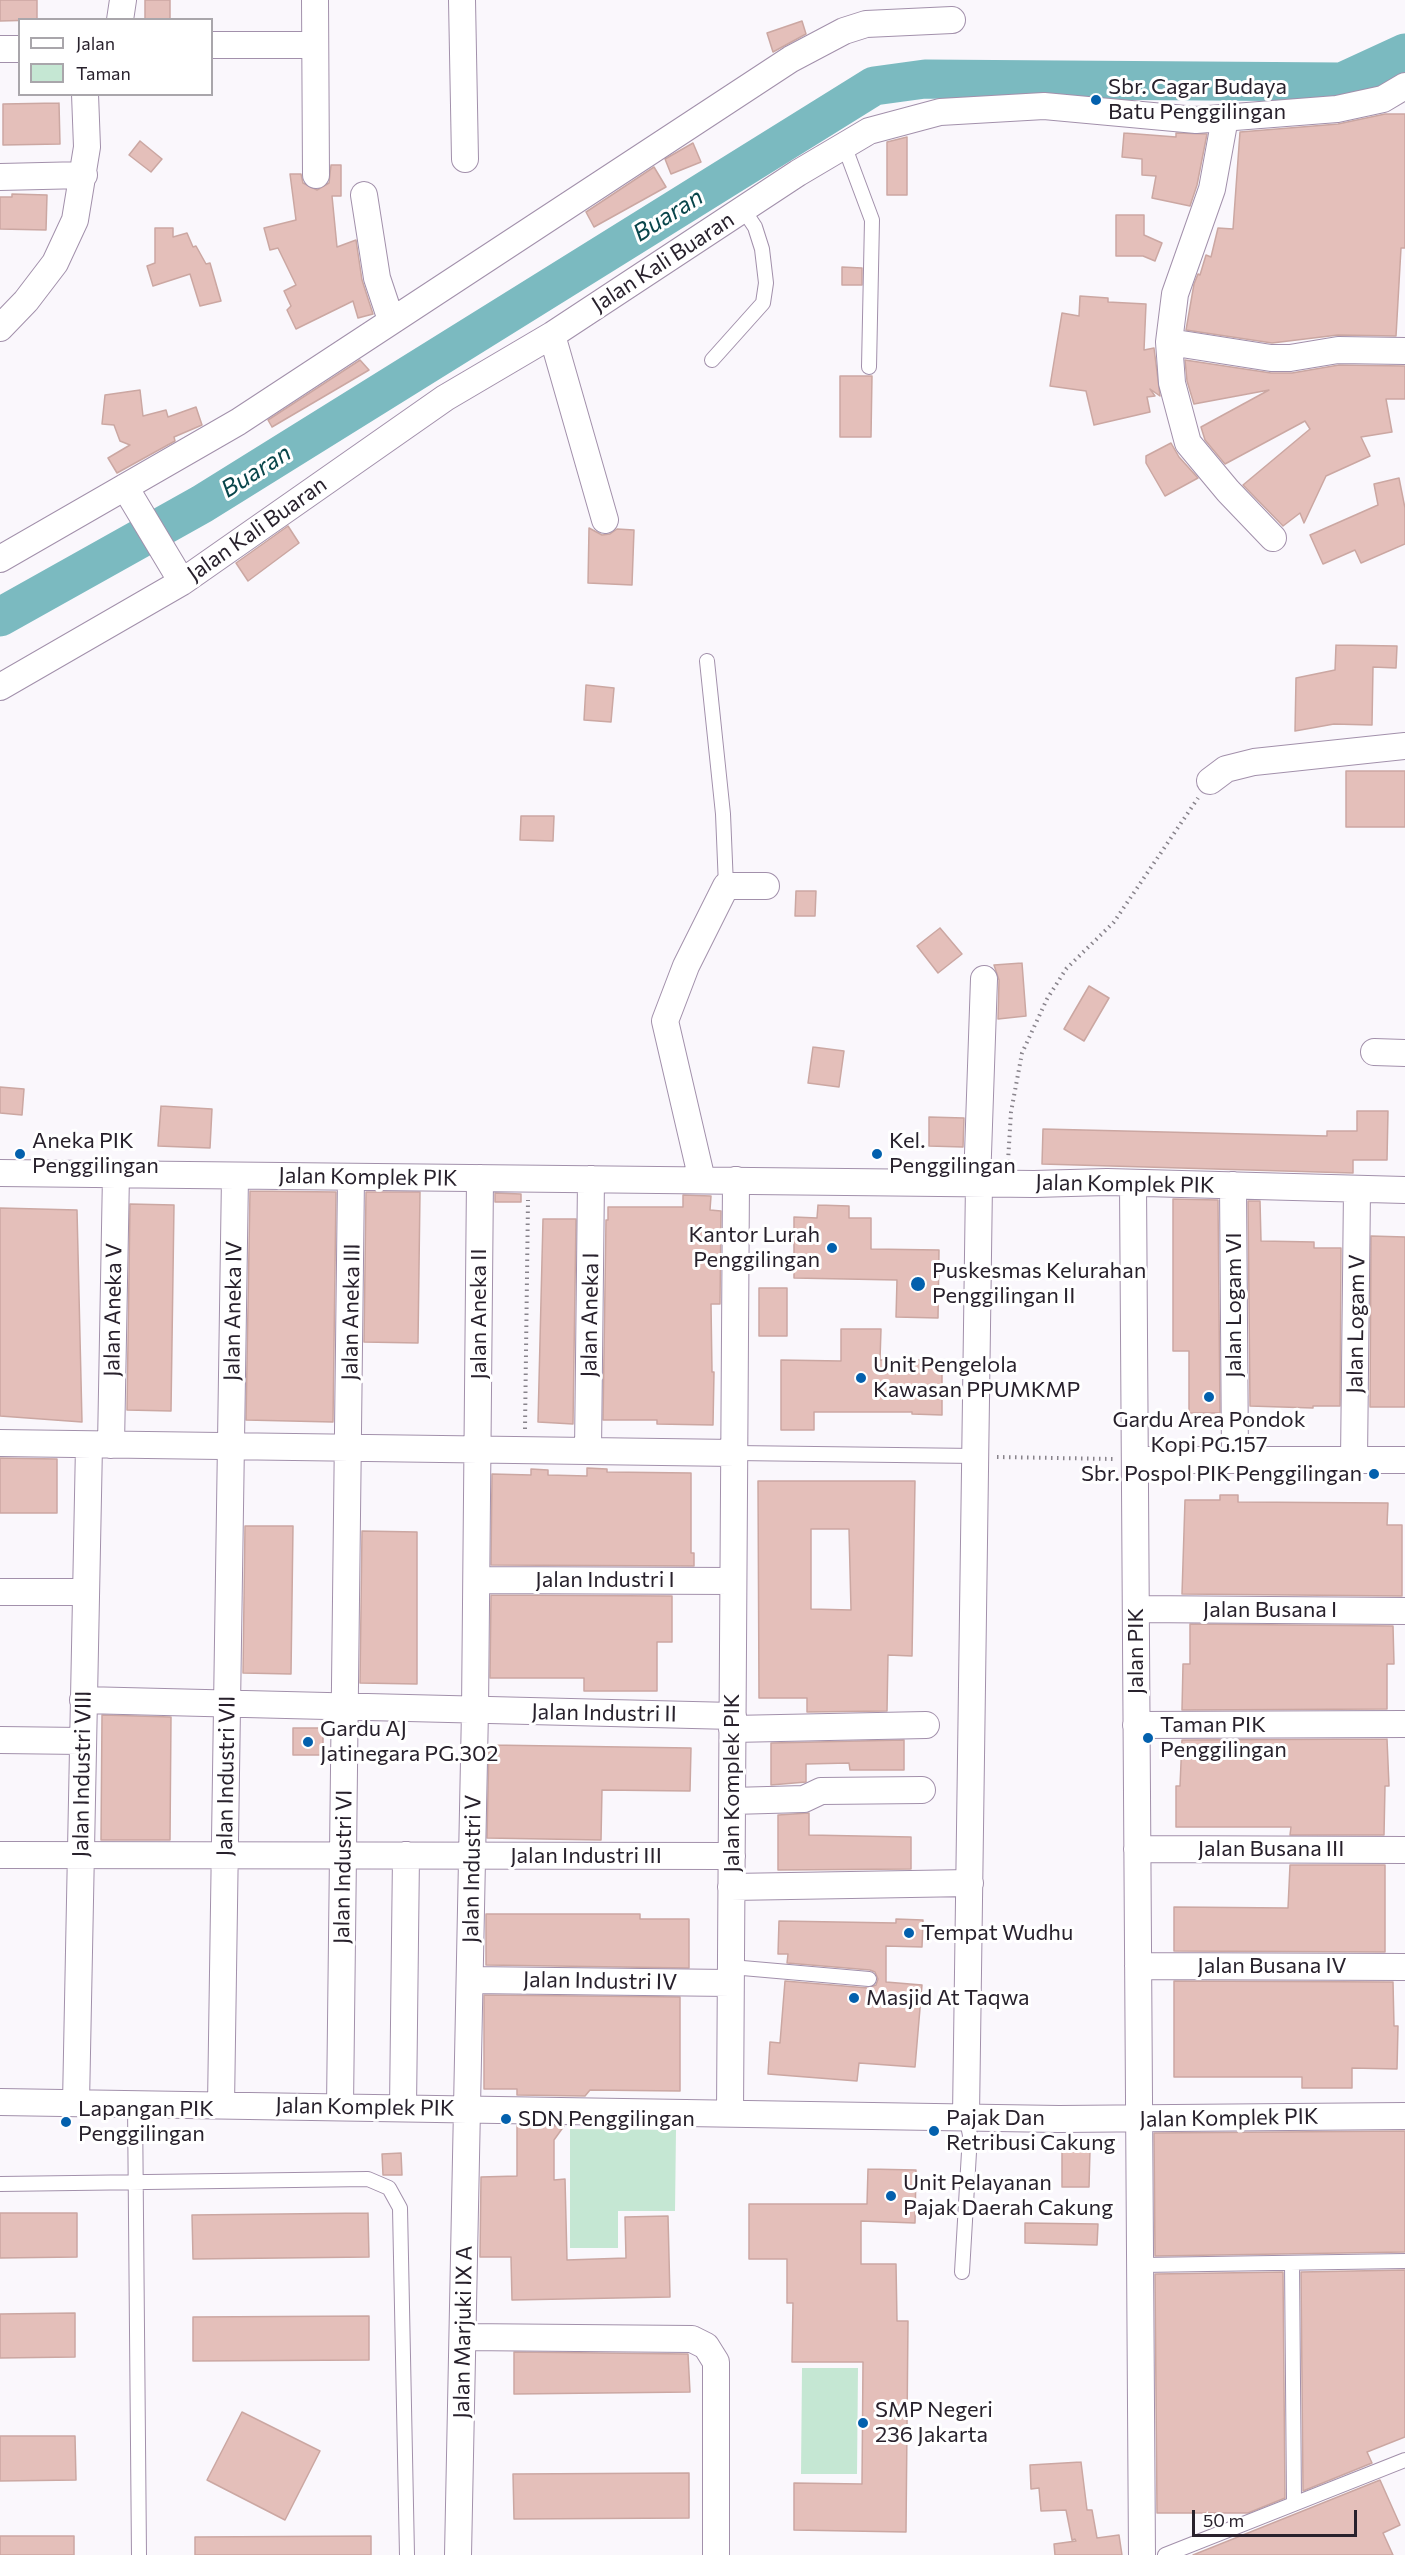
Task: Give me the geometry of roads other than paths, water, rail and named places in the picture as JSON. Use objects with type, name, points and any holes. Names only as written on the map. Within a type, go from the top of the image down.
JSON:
[{"type":"street","points":[[120,18],[123,0]]},
{"type":"street","points":[[315,0],[316,175]]},
{"type":"street","points":[[462,0],[465,159]]},
{"type":"street","points":[[0,559],[128,492],[791,59],[844,31],[866,24],[952,20]]},
{"type":"street","points":[[213,45],[315,45]]},
{"type":"street","points":[[0,49],[18,49]]},
{"type":"street","name":"Jalan Kali Buaran","points":[[0,687],[178,575],[445,398],[552,335],[743,209],[869,131],[940,112],[1044,106],[1196,120],[1337,109],[1383,99],[1405,86]]},
{"type":"street","points":[[0,328],[26,301],[55,263],[75,220],[87,147],[85,96]]},
{"type":"street","points":[[101,96],[102,153]]},
{"type":"street","points":[[1226,118],[1212,189],[1175,294],[1169,342],[1172,383],[1188,443],[1228,491],[1274,538]]},
{"type":"street","points":[[0,177],[84,176]]},
{"type":"street","points":[[364,195],[376,278],[391,320]]},
{"type":"street","points":[[0,302],[26,301]]},
{"type":"street","points":[[552,335],[605,520]]},
{"type":"street","points":[[1169,342],[1271,358],[1290,358],[1338,350],[1405,351]]},
{"type":"street","points":[[128,492],[178,575]]},
{"type":"street","points":[[1210,781],[1226,769],[1254,762],[1405,746]]},
{"type":"street","points":[[702,1180],[665,1022],[686,966],[726,886],[766,886]]},
{"type":"street","points":[[966,2116],[978,1183],[984,979]]},
{"type":"street","points":[[1374,1052],[1405,1053]]},
{"type":"street","name":"Jalan Komplek PIK","points":[[0,1173],[1034,1184],[1107,1182],[1405,1190]]},
{"type":"street","name":"Jalan Aneka V","points":[[100,1445],[116,1174]]},
{"type":"street","name":"Jalan Aneka IV","points":[[231,1446],[235,1176]]},
{"type":"street","name":"Jalan Aneka III","points":[[349,1448],[351,1177]]},
{"type":"street","name":"Jalan Aneka II","points":[[479,1450],[480,1178]]},
{"type":"street","name":"Jalan Aneka I","points":[[588,1451],[591,1179]]},
{"type":"street","name":"Jalan Komplek PIK","points":[[730,2112],[736,1180]]},
{"type":"street","name":"Jalan PIK","points":[[1134,1183],[1142,2555]]},
{"type":"street","name":"Jalan Logam VI","points":[[1233,1185],[1235,1460]]},
{"type":"street","name":"Jalan Logam V","points":[[1354,1460],[1357,1189]]},
{"type":"street","points":[[0,1443],[735,1454]]},
{"type":"street","name":"Jalan Industri VIII","points":[[76,2103],[86,1592],[100,1445]]},
{"type":"street","name":"Jalan Industri VII","points":[[221,2105],[231,1446]]},
{"type":"street","name":"Jalan Industri VI","points":[[340,2107],[349,1448]]},
{"type":"street","name":"Jalan Industri V","points":[[467,2109],[479,1450]]},
{"type":"street","points":[[1135,1460],[1405,1460]]},
{"type":"street","name":"Jalan Industri I","points":[[477,1580],[733,1581]]},
{"type":"street","points":[[0,1592],[86,1592]]},
{"type":"street","name":"Jalan Busana I","points":[[1136,1609],[1405,1611]]},
{"type":"street","points":[[83,1700],[476,1710]]},
{"type":"street","name":"Jalan Industri II","points":[[476,1710],[733,1722],[926,1725]]},
{"type":"street","points":[[1136,1725],[1405,1724]]},
{"type":"street","points":[[0,1740],[82,1741]]},
{"type":"street","points":[[732,1801],[804,1799],[821,1791],[922,1790]]},
{"type":"street","name":"Jalan Busana III","points":[[1137,1849],[1405,1850]]},
{"type":"street","name":"Jalan Industri III","points":[[0,1855],[732,1856]]},
{"type":"street","points":[[403,2108],[406,1855]]},
{"type":"street","points":[[731,1887],[970,1883]]},
{"type":"street","name":"Jalan Busana IV","points":[[1138,1966],[1405,1967]]},
{"type":"street","name":"Jalan Industri IV","points":[[470,1980],[731,1975]]},
{"type":"street","name":"Jalan Komplek PIK","points":[[0,2102],[1004,2116],[1059,2119],[1405,2116]]},
{"type":"street","name":"Jalan Marjuki IX A","points":[[458,2555],[467,2109]]},
{"type":"street","points":[[463,2337],[692,2339],[706,2346],[716,2362],[716,2555]]},
{"type":"lane","points":[[844,145],[872,220],[869,367]]},
{"type":"lane","points":[[712,360],[763,303],[766,283],[762,249],[755,227],[743,209]]},
{"type":"lane","points":[[707,661],[723,814],[726,886]]},
{"type":"lane","points":[[735,1454],[976,1456]]},
{"type":"lane","points":[[731,1975],[869,1979]]},
{"type":"lane","points":[[135,2104],[139,2555]]},
{"type":"lane","points":[[962,2272],[970,2135],[966,2116]]},
{"type":"lane","points":[[0,2184],[135,2184],[368,2179],[389,2188],[400,2208],[407,2555]]},
{"type":"lane","points":[[1142,2265],[1405,2261]]},
{"type":"lane","points":[[1292,2263],[1294,2502]]},
{"type":"lane","points":[[1166,2555],[1294,2502],[1405,2460]]},
{"type":"waterway","name":"Buaran","points":[[0,617],[202,504],[874,86],[925,79],[1342,82],[1405,53]]},
{"type":"place","name":"Sbr. Cagar Budaya Batu Penggilingan","points":[[1096,100]]},
{"type":"place","name":"Aneka PIK Penggilingan","points":[[20,1154]]},
{"type":"place","name":"Kel. Penggilingan","points":[[877,1154]]},
{"type":"place","name":"Kantor Lurah Penggilingan","points":[[832,1248]]},
{"type":"place","name":"Puskesmas Kelurahan Penggilingan II","points":[[918,1284]]},
{"type":"place","name":"Unit Pengelola Kawasan PPUMKMP","points":[[861,1378]]},
{"type":"place","name":"Gardu Area Pondok Kopi PG.157","points":[[1209,1397]]},
{"type":"place","name":"Sbr. Pospol PIK Penggilingan","points":[[1374,1474]]},
{"type":"place","name":"Taman PIK Penggilingan","points":[[1148,1738]]},
{"type":"place","name":"Gardu AJ Jatinegara PG.302","points":[[308,1742]]},
{"type":"place","name":"Tempat Wudhu","points":[[909,1933]]},
{"type":"place","name":"Masjid At Taqwa","points":[[854,1998]]},
{"type":"place","name":"SDN Penggilingan","points":[[506,2119]]},
{"type":"place","name":"Lapangan PIK Penggilingan","points":[[66,2122]]},
{"type":"place","name":"Pajak Dan Retribusi Cakung","points":[[934,2131]]},
{"type":"place","name":"Unit Pelayanan Pajak Daerah Cakung","points":[[891,2196]]},
{"type":"place","name":"SMP Negeri 236 Jakarta","points":[[863,2423]]}]
